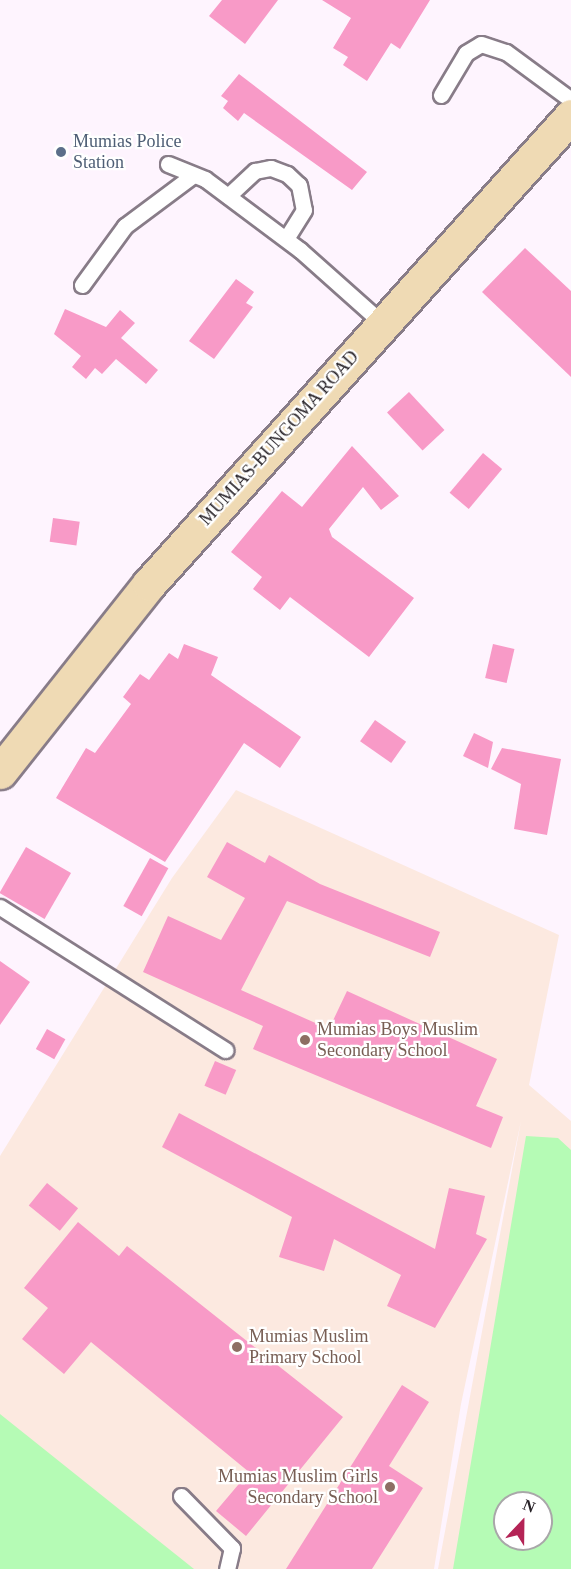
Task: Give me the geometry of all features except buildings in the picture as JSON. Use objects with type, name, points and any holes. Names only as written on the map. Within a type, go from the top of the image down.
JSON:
[{"type":"street","name":"MUMIAS-BUNGOMA ROAD","points":[[5,755],[142,593],[382,323],[571,117]]},
{"type":"lane","points":[[441,95],[466,53],[481,44],[506,52],[571,100]]},
{"type":"lane","points":[[168,164],[228,196],[286,239],[382,323]]},
{"type":"lane","points":[[228,196],[255,171],[287,174],[299,185],[304,210],[286,239]]},
{"type":"lane","points":[[82,285],[125,226],[192,176]]},
{"type":"lane","points":[[0,907],[225,1050]]},
{"type":"lane","points":[[180,1496],[232,1548],[227,1569]]},
{"type":"shaded area","points":[[236,790],[559,935],[529,1085],[571,1121],[571,1569],[438,1569],[521,1121],[461,1404],[434,1569],[0,1569],[0,1156],[172,878]]},
{"type":"green space","points":[[526,1136],[558,1138],[571,1150],[571,1569],[453,1569]]},
{"type":"green space","points":[[0,1414],[194,1569],[0,1569]]},
{"type":"place","name":"Mumias Police Station","points":[[61,152]]},
{"type":"place","name":"Mumias Boys Muslim Secondary School","points":[[305,1040]]},
{"type":"place","name":"Mumias Muslim Primary School","points":[[237,1347]]},
{"type":"place","name":"Mumias Muslim Girls Secondary School","points":[[390,1487]]}]
